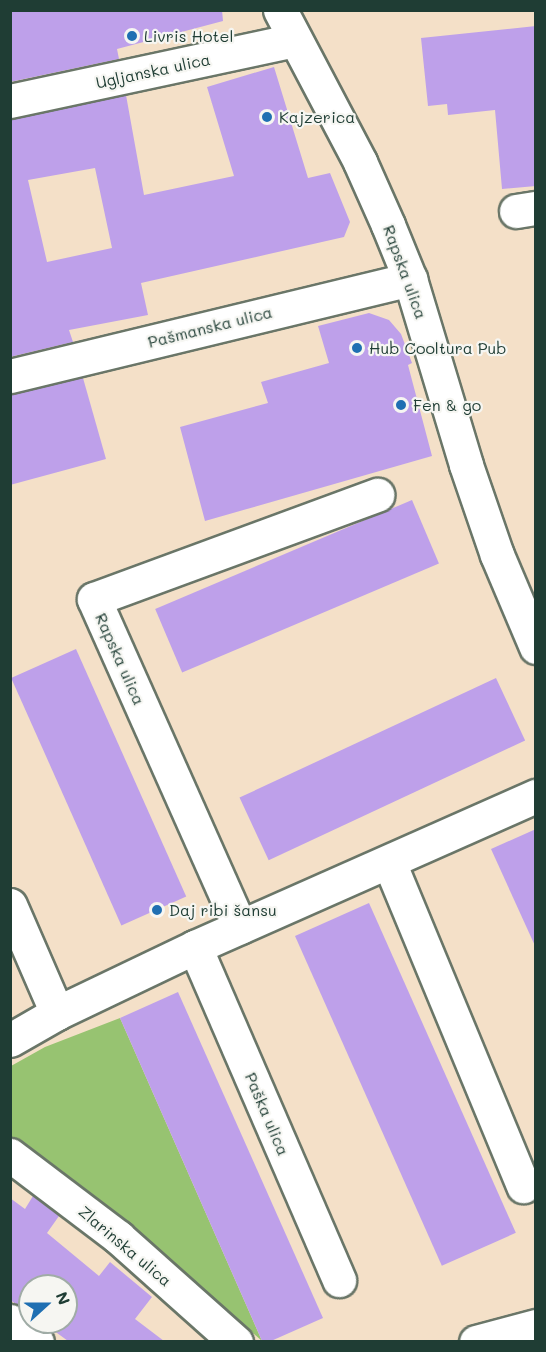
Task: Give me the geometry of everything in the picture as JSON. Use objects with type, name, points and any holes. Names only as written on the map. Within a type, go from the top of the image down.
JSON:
[{"type":"street","name":"Ugljanska ulica","points":[[10,102],[285,18]]},
{"type":"street","name":"Rapska ulica","points":[[285,18],[360,162],[410,279],[497,555],[536,647]]},
{"type":"street","name":"Pašmanska ulica","points":[[10,376],[410,279]]},
{"type":"street","name":"Rapska ulica","points":[[240,927],[94,599],[377,495]]},
{"type":"street","points":[[10,1040],[57,1013],[195,947],[536,796]]},
{"type":"street","points":[[389,862],[523,1186]]},
{"type":"street","points":[[10,905],[57,1013]]},
{"type":"street","name":"Paška ulica","points":[[195,947],[339,1280]]},
{"type":"street","name":"Zlarinska ulica","points":[[10,1155],[118,1237],[236,1341]]},
{"type":"street","points":[[10,1322],[37,1341]]},
{"type":"street","points":[[476,1341],[536,1326]]},
{"type":"green space","points":[[120,1018],[262,1341],[182,1270],[11,1143],[11,1066],[45,1047]]},
{"type":"building","points":[[10,10],[222,10],[223,21],[117,49],[119,59],[10,82]]},
{"type":"building","points":[[536,26],[536,186],[502,189],[495,110],[448,115],[447,104],[428,106],[421,38]]},
{"type":"building","points":[[274,67],[308,178],[330,173],[350,222],[344,237],[141,283],[148,315],[69,330],[73,342],[10,357],[10,119],[126,95],[144,195],[234,176],[207,87]],"holes":[[[95,168],[112,248],[47,262],[28,180]]]},
{"type":"building","points":[[369,313],[389,320],[401,334],[412,363],[408,365],[432,456],[205,521],[180,427],[268,403],[261,382],[329,363],[318,326]]},
{"type":"building","points":[[83,378],[106,459],[10,485],[10,394]]},
{"type":"building","points":[[412,500],[439,564],[182,673],[155,609]]},
{"type":"building","points":[[76,649],[186,897],[121,925],[11,678]]},
{"type":"building","points":[[496,678],[525,741],[269,860],[240,798]]},
{"type":"building","points":[[536,829],[536,948],[491,849]]},
{"type":"building","points":[[369,903],[516,1233],[442,1266],[295,936]]},
{"type":"building","points":[[178,992],[323,1318],[271,1341],[262,1341],[120,1018]]},
{"type":"building","points":[[33,1196],[59,1216],[47,1233],[99,1276],[110,1262],[152,1297],[135,1319],[164,1341],[68,1341],[58,1334],[78,1334],[78,1274],[18,1274],[18,1305],[10,1300],[10,1198],[25,1209]]},
{"type":"place","name":"Livris Hotel","points":[[132,36]]},
{"type":"place","name":"Kajzerica","points":[[267,117]]},
{"type":"place","name":"Hub Cooltura Pub","points":[[357,348]]},
{"type":"place","name":"Fen & go","points":[[401,405]]},
{"type":"place","name":"Daj ribi šansu","points":[[157,910]]}]
